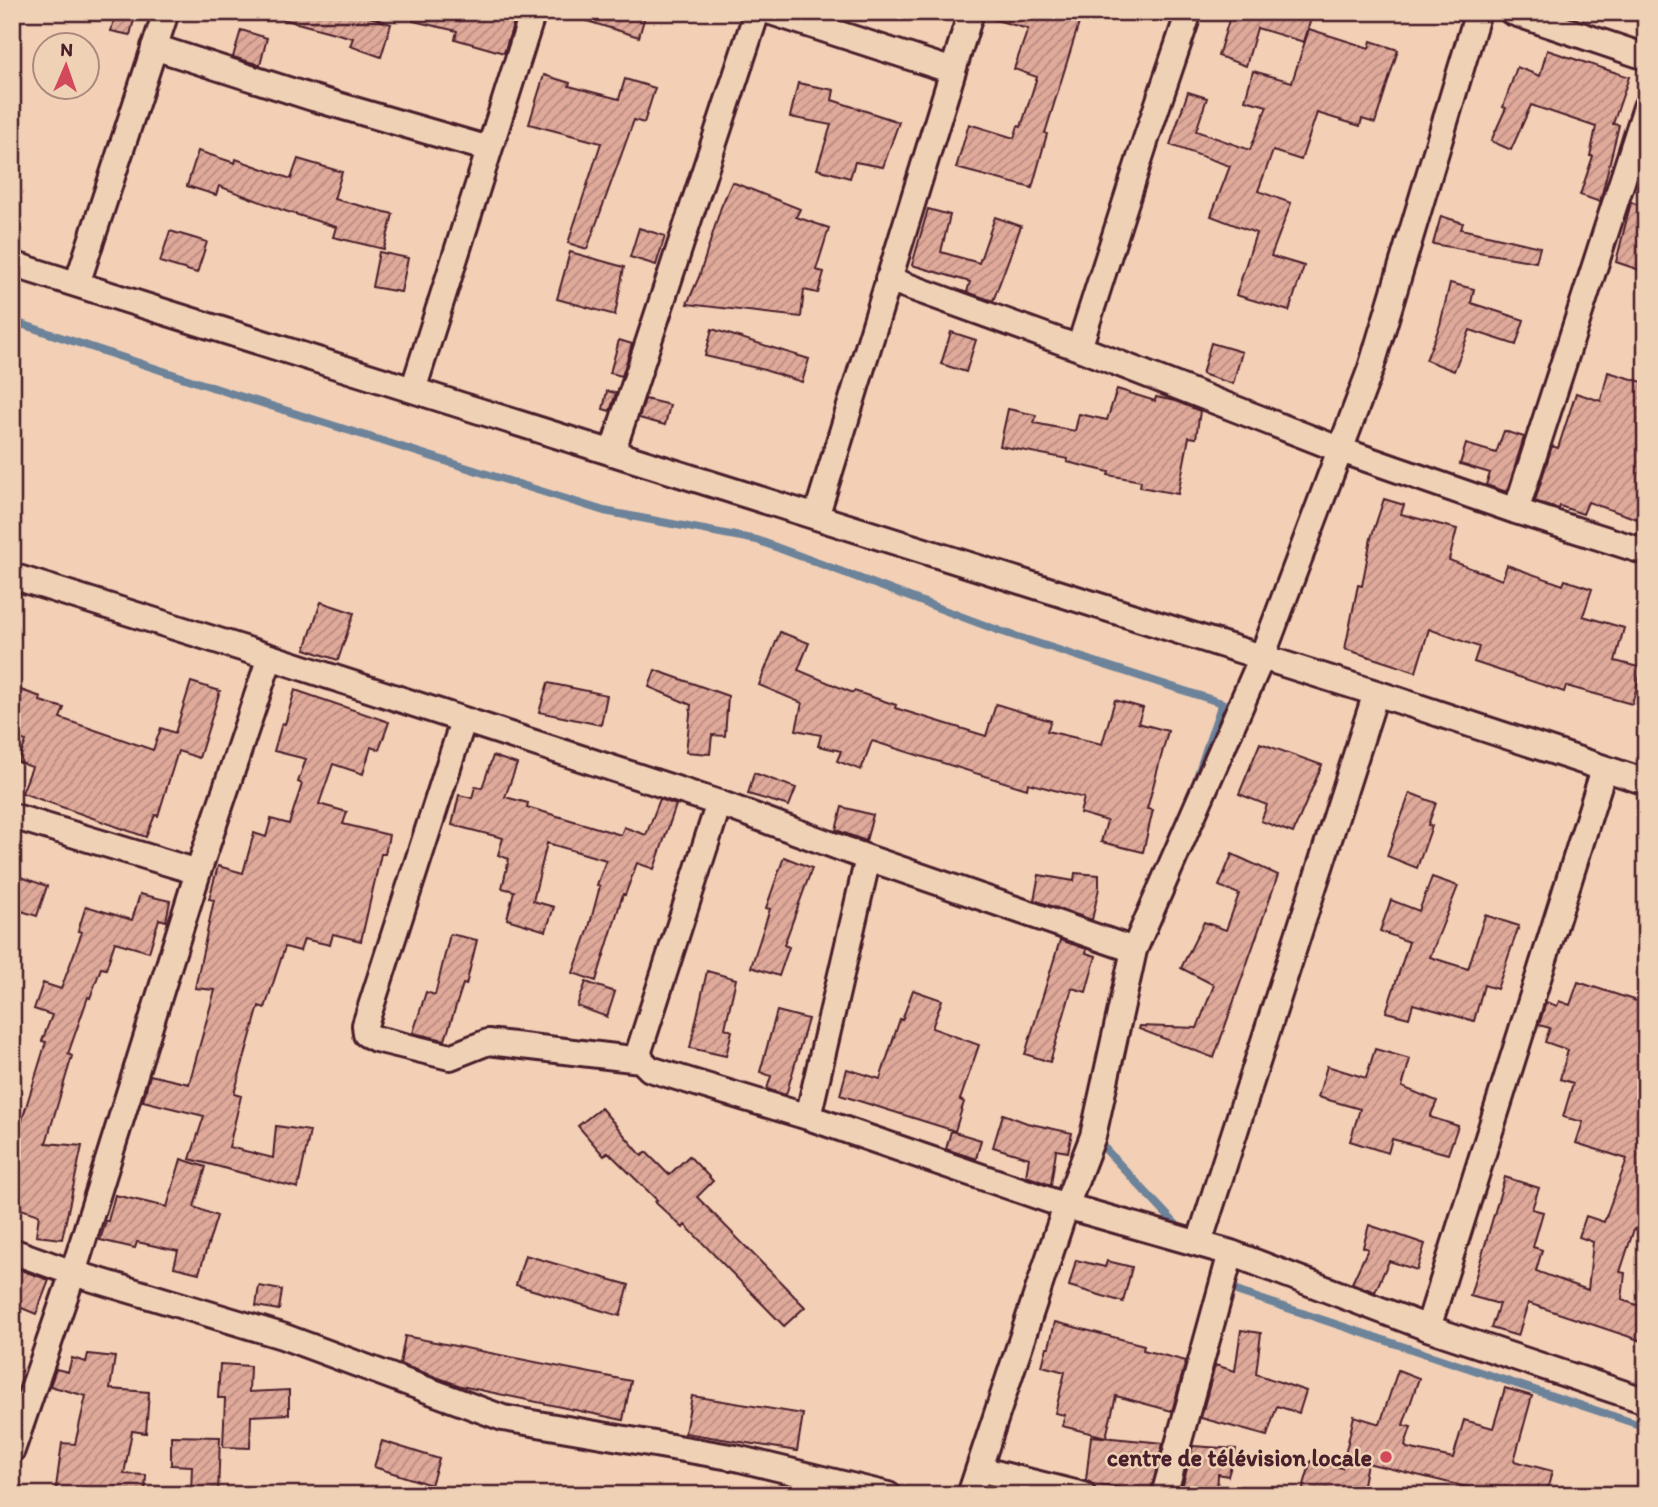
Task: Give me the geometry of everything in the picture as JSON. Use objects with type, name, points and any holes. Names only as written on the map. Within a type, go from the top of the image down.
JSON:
[{"type":"street","points":[[77,284],[166,12]]},
{"type":"street","points":[[413,390],[533,12]]},
{"type":"street","points":[[612,453],[757,12]]},
{"type":"street","points":[[771,12],[953,71]]},
{"type":"street","points":[[816,517],[971,12]]},
{"type":"street","points":[[1079,348],[1189,12]]},
{"type":"street","points":[[970,1495],[1066,1206],[1093,1136],[1134,950],[1262,657],[1341,450],[1371,368],[1478,12]]},
{"type":"street","points":[[1512,12],[1646,57]]},
{"type":"street","points":[[155,47],[313,98],[489,149]]},
{"type":"street","points":[[1516,511],[1646,107]]},
{"type":"street","points":[[12,264],[1376,693],[1646,782]]},
{"type":"street","points":[[888,279],[1079,348],[1341,450],[1516,511],[1646,552]]},
{"type":"street","points":[[12,576],[719,803],[1134,950]]},
{"type":"street","points":[[12,1450],[73,1273],[198,872],[270,657]]},
{"type":"street","points":[[1199,1243],[1376,693]]},
{"type":"street","points":[[463,721],[365,1025],[366,1034],[376,1039],[450,1057],[488,1042],[642,1060]]},
{"type":"street","points":[[1428,1328],[1604,769]]},
{"type":"street","points":[[719,803],[639,1051],[642,1060],[650,1069],[807,1117],[1066,1206],[1199,1243],[1428,1328],[1646,1401]]},
{"type":"street","points":[[12,816],[198,872]]},
{"type":"street","points":[[807,1117],[868,858]]},
{"type":"street","points":[[12,1251],[73,1273],[282,1336],[503,1418],[736,1458],[888,1495]]},
{"type":"street","points":[[1164,1495],[1231,1254]]},
{"type":"street","points":[[979,1469],[1083,1495]]},
{"type":"building","points":[[116,12],[136,12],[130,35],[111,31]]},
{"type":"building","points":[[283,12],[355,12],[391,24],[381,57],[350,46],[353,38],[282,19]]},
{"type":"building","points":[[414,12],[517,12],[504,53],[455,39],[457,31],[413,21]]},
{"type":"building","points":[[574,12],[646,12],[639,37],[574,17]]},
{"type":"building","points":[[990,12],[1054,12],[1080,20],[1045,133],[1047,134],[1032,188],[956,168],[969,124],[1014,138],[1018,126],[1021,127],[1037,77],[1014,69],[1028,29],[989,18]]},
{"type":"building","points":[[1223,12],[1313,12],[1304,42],[1257,28],[1246,66],[1218,56],[1229,20],[1223,18]]},
{"type":"building","points":[[1309,29],[1369,48],[1371,41],[1398,50],[1375,123],[1362,119],[1360,126],[1317,113],[1301,160],[1273,151],[1258,191],[1291,203],[1271,256],[1304,266],[1289,311],[1236,295],[1256,233],[1211,216],[1230,166],[1170,145],[1188,92],[1207,98],[1196,131],[1250,150],[1267,106],[1245,100],[1253,71],[1292,82]]},
{"type":"building","points":[[241,30],[267,38],[260,65],[233,57]]},
{"type":"building","points":[[1547,50],[1629,77],[1613,124],[1619,125],[1600,202],[1580,195],[1593,156],[1590,156],[1596,127],[1531,105],[1511,150],[1491,141],[1506,108],[1503,107],[1517,67],[1540,76]]},
{"type":"building","points":[[544,75],[570,83],[569,86],[619,99],[625,79],[655,88],[644,123],[634,120],[587,249],[568,243],[601,143],[529,124]]},
{"type":"building","points":[[798,83],[834,90],[832,100],[899,122],[883,167],[855,162],[850,178],[817,169],[831,125],[790,117]]},
{"type":"building","points":[[198,151],[235,163],[236,159],[291,179],[298,159],[342,172],[334,199],[393,214],[384,249],[333,237],[336,227],[219,186],[216,195],[187,186]]},
{"type":"building","points":[[732,182],[800,209],[796,217],[829,228],[816,270],[824,272],[818,293],[804,290],[801,317],[687,304]]},
{"type":"building","points":[[1631,202],[1646,208],[1646,272],[1616,262]]},
{"type":"building","points":[[928,209],[950,215],[941,252],[979,263],[995,217],[1021,226],[993,301],[967,292],[970,282],[912,265]]},
{"type":"building","points":[[1441,216],[1463,223],[1461,229],[1540,247],[1536,262],[1433,244]]},
{"type":"building","points":[[639,228],[665,236],[656,265],[630,257]]},
{"type":"building","points":[[170,231],[207,242],[197,273],[160,262]]},
{"type":"building","points":[[379,252],[408,258],[401,292],[372,287]]},
{"type":"building","points":[[570,252],[624,267],[615,315],[557,299]]},
{"type":"building","points":[[1450,283],[1474,289],[1471,303],[1524,320],[1516,345],[1470,330],[1454,371],[1426,360],[1440,325]]},
{"type":"building","points":[[712,329],[809,359],[802,382],[705,356]]},
{"type":"building","points":[[951,332],[976,340],[966,372],[941,364]]},
{"type":"building","points":[[619,340],[632,344],[622,376],[610,373]]},
{"type":"building","points":[[1211,343],[1242,352],[1233,384],[1202,374]]},
{"type":"building","points":[[1608,372],[1646,383],[1646,522],[1588,502],[1583,514],[1535,501],[1552,446],[1558,448],[1576,393],[1601,401]]},
{"type":"building","points":[[1117,389],[1155,401],[1156,397],[1175,401],[1200,411],[1196,438],[1189,437],[1178,494],[1140,487],[1141,481],[1108,475],[1109,472],[1067,462],[1068,459],[1000,446],[1008,409],[1036,415],[1034,423],[1075,431],[1079,414],[1107,420]]},
{"type":"building","points":[[607,391],[616,393],[610,411],[603,409]]},
{"type":"building","points":[[645,399],[670,405],[665,425],[639,418]]},
{"type":"building","points":[[1504,431],[1524,437],[1507,492],[1486,485],[1490,473],[1460,464],[1466,444],[1496,453]]},
{"type":"building","points":[[1384,499],[1404,505],[1401,514],[1457,529],[1449,560],[1502,580],[1507,565],[1563,585],[1565,580],[1592,589],[1583,616],[1624,628],[1615,661],[1642,668],[1632,704],[1566,686],[1564,692],[1474,662],[1479,647],[1429,629],[1416,672],[1345,649],[1358,585],[1362,586],[1371,538]]},
{"type":"building","points":[[321,602],[354,613],[338,660],[305,649]]},
{"type":"building","points":[[780,632],[809,643],[798,670],[853,693],[854,691],[896,705],[895,708],[986,736],[996,704],[1051,721],[1047,731],[1102,744],[1115,700],[1143,708],[1138,723],[1168,731],[1147,809],[1153,810],[1143,852],[1101,842],[1107,821],[1080,813],[1084,798],[1028,783],[1027,789],[872,741],[861,770],[837,761],[841,751],[818,746],[821,735],[796,730],[802,703],[759,685]]},
{"type":"building","points":[[655,670],[728,696],[725,736],[712,735],[710,754],[686,752],[691,705],[649,687]]},
{"type":"building","points":[[191,682],[220,691],[199,758],[178,751],[158,816],[155,815],[146,837],[22,793],[32,767],[18,762],[26,741],[12,736],[12,687],[41,697],[40,701],[64,708],[60,718],[153,750],[161,728],[175,733]]},
{"type":"building","points":[[548,683],[607,695],[601,725],[539,712]]},
{"type":"building","points":[[295,690],[389,722],[379,750],[371,747],[363,774],[333,764],[319,804],[347,812],[343,824],[389,835],[385,854],[381,854],[361,941],[333,934],[330,945],[304,939],[300,951],[285,947],[265,1008],[259,1006],[234,1094],[241,1096],[229,1147],[273,1158],[276,1126],[310,1131],[298,1188],[190,1159],[204,1116],[143,1101],[150,1075],[189,1084],[215,990],[195,988],[214,900],[209,899],[218,866],[243,873],[254,833],[266,837],[271,819],[289,824],[302,784],[298,782],[306,759],[274,751]]},
{"type":"building","points":[[1260,743],[1322,765],[1293,833],[1261,821],[1267,805],[1239,794]]},
{"type":"building","points":[[493,756],[517,764],[505,797],[528,803],[527,807],[621,835],[624,827],[646,835],[660,799],[676,805],[654,869],[637,863],[625,895],[623,894],[596,981],[573,973],[588,931],[600,886],[597,885],[606,860],[547,843],[533,901],[554,907],[546,931],[507,919],[514,891],[502,888],[509,859],[498,855],[503,838],[452,825],[459,795],[472,798],[475,787],[482,788]]},
{"type":"building","points":[[754,773],[796,788],[789,806],[748,794]]},
{"type":"building","points":[[1410,793],[1436,803],[1428,825],[1432,826],[1417,868],[1387,856]]},
{"type":"building","points":[[842,807],[873,815],[866,841],[836,830]]},
{"type":"building","points":[[1232,854],[1278,875],[1214,1058],[1139,1029],[1140,1026],[1197,1028],[1214,985],[1181,968],[1204,922],[1226,930],[1239,894],[1219,886]]},
{"type":"building","points":[[784,857],[812,868],[784,945],[789,947],[779,976],[751,967],[770,909],[766,908]]},
{"type":"building","points":[[1075,873],[1099,875],[1092,920],[1034,900],[1039,875],[1074,881]]},
{"type":"building","points":[[12,874],[47,886],[37,916],[12,908]]},
{"type":"building","points":[[1432,877],[1458,886],[1430,957],[1468,969],[1485,915],[1519,926],[1497,989],[1484,985],[1474,1021],[1413,1004],[1409,1018],[1386,1012],[1409,942],[1380,931],[1391,900],[1419,911]]},
{"type":"building","points":[[140,894],[170,901],[166,921],[159,919],[149,952],[115,942],[106,969],[101,968],[90,998],[88,997],[68,1054],[72,1056],[46,1143],[82,1146],[62,1239],[36,1236],[39,1215],[12,1206],[12,1131],[18,1133],[46,1042],[42,1041],[52,1015],[34,1009],[43,983],[61,989],[82,932],[78,931],[86,906],[132,920]]},
{"type":"building","points":[[450,934],[477,940],[466,985],[463,984],[445,1040],[413,1033],[426,992],[435,995]]},
{"type":"building","points":[[1060,940],[1087,949],[1086,953],[1096,956],[1086,992],[1072,988],[1050,1062],[1025,1054]]},
{"type":"building","points":[[707,971],[736,979],[725,1028],[732,1031],[726,1056],[690,1048]]},
{"type":"building","points":[[586,982],[615,992],[607,1017],[577,1006]]},
{"type":"building","points":[[1578,982],[1646,1004],[1646,1232],[1634,1229],[1620,1272],[1625,1273],[1622,1300],[1646,1308],[1646,1329],[1642,1341],[1528,1303],[1518,1336],[1491,1328],[1499,1304],[1470,1296],[1505,1177],[1539,1188],[1532,1209],[1543,1212],[1533,1247],[1542,1250],[1536,1271],[1588,1290],[1593,1242],[1579,1237],[1586,1216],[1604,1222],[1627,1159],[1576,1143],[1583,1122],[1563,1117],[1573,1083],[1560,1079],[1568,1050],[1545,1042],[1550,1028],[1539,1025],[1546,1002],[1557,1006],[1559,1001],[1570,1005]]},
{"type":"building","points":[[913,990],[942,1000],[932,1028],[979,1045],[960,1100],[964,1102],[955,1131],[840,1095],[847,1069],[880,1079],[900,1019],[902,1020]]},
{"type":"building","points":[[777,1011],[808,1019],[786,1095],[767,1089],[771,1076],[760,1072]]},
{"type":"building","points":[[1375,1049],[1410,1059],[1402,1087],[1437,1101],[1430,1117],[1458,1126],[1448,1154],[1392,1139],[1388,1153],[1350,1141],[1360,1109],[1318,1097],[1327,1066],[1366,1078]]},
{"type":"building","points":[[601,1108],[642,1156],[646,1152],[669,1175],[689,1156],[713,1181],[697,1197],[805,1307],[784,1326],[685,1225],[683,1228],[655,1202],[657,1200],[608,1152],[604,1156],[578,1126]]},
{"type":"building","points":[[1003,1114],[1027,1123],[1072,1133],[1068,1152],[1056,1150],[1051,1185],[1026,1176],[1029,1158],[993,1147]]},
{"type":"building","points":[[951,1131],[981,1140],[976,1159],[946,1149]]},
{"type":"building","points":[[181,1159],[206,1167],[194,1207],[217,1216],[199,1273],[174,1267],[178,1251],[137,1242],[135,1248],[100,1240],[115,1195],[167,1207]]},
{"type":"building","points":[[1369,1225],[1425,1244],[1417,1270],[1389,1261],[1375,1292],[1352,1283],[1368,1249],[1363,1247]]},
{"type":"building","points":[[525,1255],[629,1285],[620,1316],[516,1285]]},
{"type":"building","points":[[1076,1260],[1105,1267],[1107,1261],[1132,1267],[1123,1302],[1069,1286]]},
{"type":"building","points":[[12,1267],[49,1280],[36,1314],[12,1304]]},
{"type":"building","points":[[259,1286],[282,1290],[279,1310],[256,1306]]},
{"type":"building","points":[[1055,1322],[1144,1345],[1143,1350],[1186,1361],[1172,1411],[1116,1396],[1106,1437],[1062,1426],[1065,1415],[1055,1413],[1065,1372],[1042,1366]]},
{"type":"building","points":[[1241,1330],[1261,1333],[1256,1374],[1306,1391],[1299,1413],[1277,1406],[1267,1436],[1201,1418],[1215,1365],[1235,1371]]},
{"type":"building","points":[[405,1336],[631,1381],[623,1420],[461,1386],[400,1364]]},
{"type":"building","points":[[88,1354],[115,1357],[110,1389],[149,1392],[146,1433],[132,1431],[124,1474],[146,1475],[145,1495],[55,1495],[62,1443],[75,1444],[86,1396],[50,1386],[56,1369],[68,1372],[72,1358],[86,1362]]},
{"type":"building","points":[[220,1364],[250,1366],[249,1392],[289,1390],[289,1414],[251,1416],[250,1448],[223,1447],[225,1398],[218,1398]]},
{"type":"building","points":[[1398,1370],[1419,1378],[1403,1425],[1411,1427],[1405,1445],[1407,1448],[1453,1458],[1464,1420],[1493,1428],[1505,1388],[1532,1396],[1514,1461],[1552,1471],[1546,1495],[1500,1495],[1367,1463],[1361,1495],[1328,1491],[1327,1495],[1313,1495],[1302,1492],[1311,1461],[1342,1468],[1354,1416],[1380,1424]]},
{"type":"building","points":[[692,1396],[803,1414],[797,1451],[685,1433]]},
{"type":"building","points":[[171,1436],[220,1437],[218,1495],[191,1495],[192,1466],[171,1465]]},
{"type":"building","points":[[1091,1436],[1163,1443],[1150,1495],[1121,1491],[1121,1488],[1093,1484],[1086,1480]]},
{"type":"building","points":[[382,1441],[439,1459],[431,1485],[374,1467]]},
{"type":"building","points":[[1193,1446],[1236,1449],[1228,1476],[1218,1474],[1217,1495],[1180,1495]]},
{"type":"waterway","points":[[12,321],[604,511],[757,540],[1000,631],[1222,703],[1197,777]]},
{"type":"waterway","points":[[1095,1138],[1182,1231]]},
{"type":"waterway","points":[[1229,1281],[1239,1292],[1646,1427]]},
{"type":"place","name":"centre de télévision locale","points":[[1386,1457]]}]
